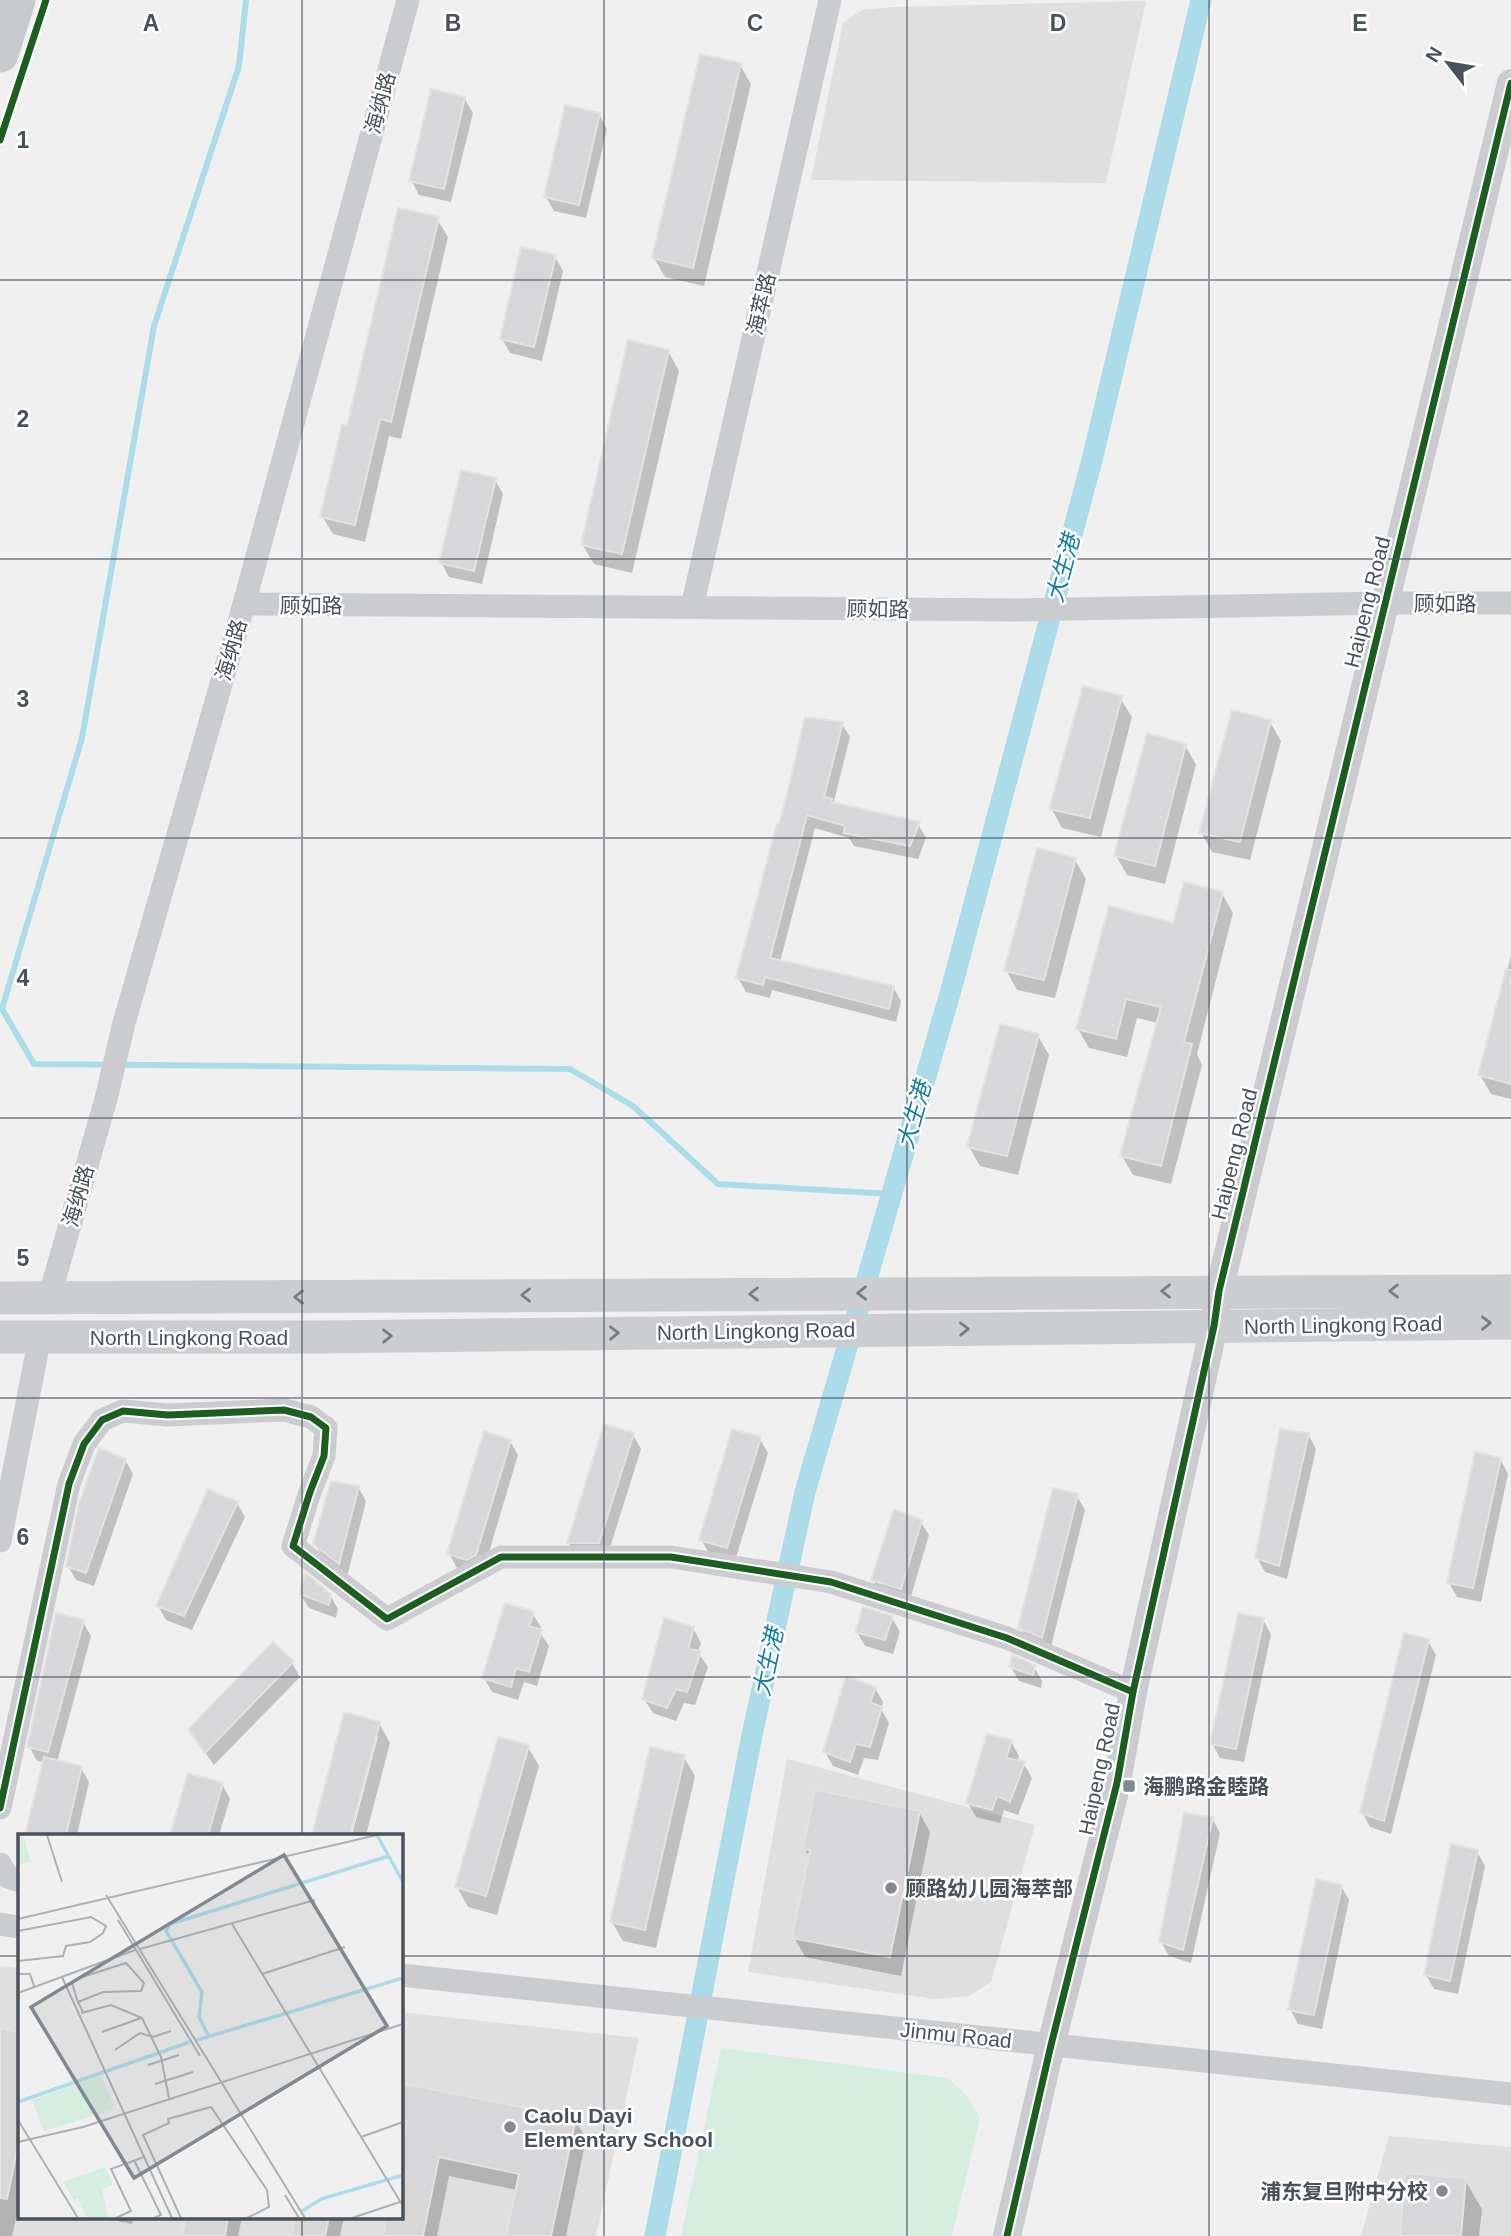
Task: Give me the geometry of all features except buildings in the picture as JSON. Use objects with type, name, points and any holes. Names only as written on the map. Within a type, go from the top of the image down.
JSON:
[{"type":"main road","points":[[0,54],[17,0]]},
{"type":"main road","name":"North Lingkong Road","points":[[0,1298],[1511,1291]]},
{"type":"main road","name":"North Lingkong Road","points":[[0,1337],[1511,1323]]},
{"type":"street","name":"海纳路","points":[[49,1298],[106,1099],[124,1023],[244,604],[408,0]]},
{"type":"street","name":"海萃路","points":[[692,607],[830,0]]},
{"type":"street","name":"Haipeng Road","points":[[1007,2236],[1051,2045],[1117,1783],[1133,1692],[1214,1326],[1219,1291],[1511,83]]},
{"type":"street","name":"顾如路","points":[[244,604],[1016,610],[1511,603]]},
{"type":"street","points":[[0,1541],[40,1337]]},
{"type":"street","points":[[0,1808],[69,1484],[85,1444],[102,1420],[123,1411],[168,1415],[284,1410],[311,1418],[326,1428],[324,1457],[293,1546],[387,1619],[501,1558],[671,1557],[831,1582],[1007,1638],[1133,1692]]},
{"type":"street","points":[[0,1864],[8,1877],[18,1881]]},
{"type":"street","points":[[0,1924],[18,1927]]},
{"type":"street","name":"Jinmu Road","points":[[402,1975],[1511,2094]]},
{"type":"shaded area","points":[[1146,1],[1106,183],[811,180],[843,23],[862,10]]},
{"type":"shaded area","name":"顾路幼儿园海萃部","points":[[787,1759],[1035,1825],[991,1982],[969,1996],[934,1999],[748,1972]]},
{"type":"shaded area","name":"Caolu Dayi Elementary School","points":[[0,1966],[18,1968],[18,2218],[402,2218],[402,2012],[639,2038],[596,2236],[0,2236]]},
{"type":"shaded area","name":"浦东复旦附中分校","points":[[1389,2136],[1511,2147],[1511,2236],[1361,2236]]},
{"type":"green space","points":[[721,2048],[948,2078],[967,2096],[980,2119],[952,2236],[681,2236]]},
{"type":"waterway","points":[[246,0],[239,66],[154,326],[82,738],[2,1009],[34,1064],[570,1069],[633,1106],[718,1184],[891,1194]]},
{"type":"waterway","name":"大生港","points":[[655,2236],[752,1735],[805,1492],[951,990],[1093,456],[1201,0]]},
{"type":"cycle path","points":[[0,140],[46,0]]},
{"type":"cycle path","points":[[1007,2236],[1051,2045],[1117,1783],[1133,1692],[1214,1326],[1219,1291],[1511,83]]},
{"type":"cycle path","points":[[0,1808],[69,1484],[84,1444],[102,1420],[123,1411],[168,1415],[284,1410],[311,1417],[326,1428],[324,1456],[293,1546],[387,1619],[501,1557],[671,1557],[831,1582],[1007,1638],[1133,1692]]},
{"type":"place","name":"海鹏路金睦路","points":[[1129,1786]]},
{"type":"place","name":"顾路幼儿园海萃部","points":[[891,1888]]},
{"type":"place","name":"Caolu Dayi Elementary School","points":[[510,2127]]},
{"type":"place","name":"浦东复旦附中分校","points":[[1442,2191]]}]
